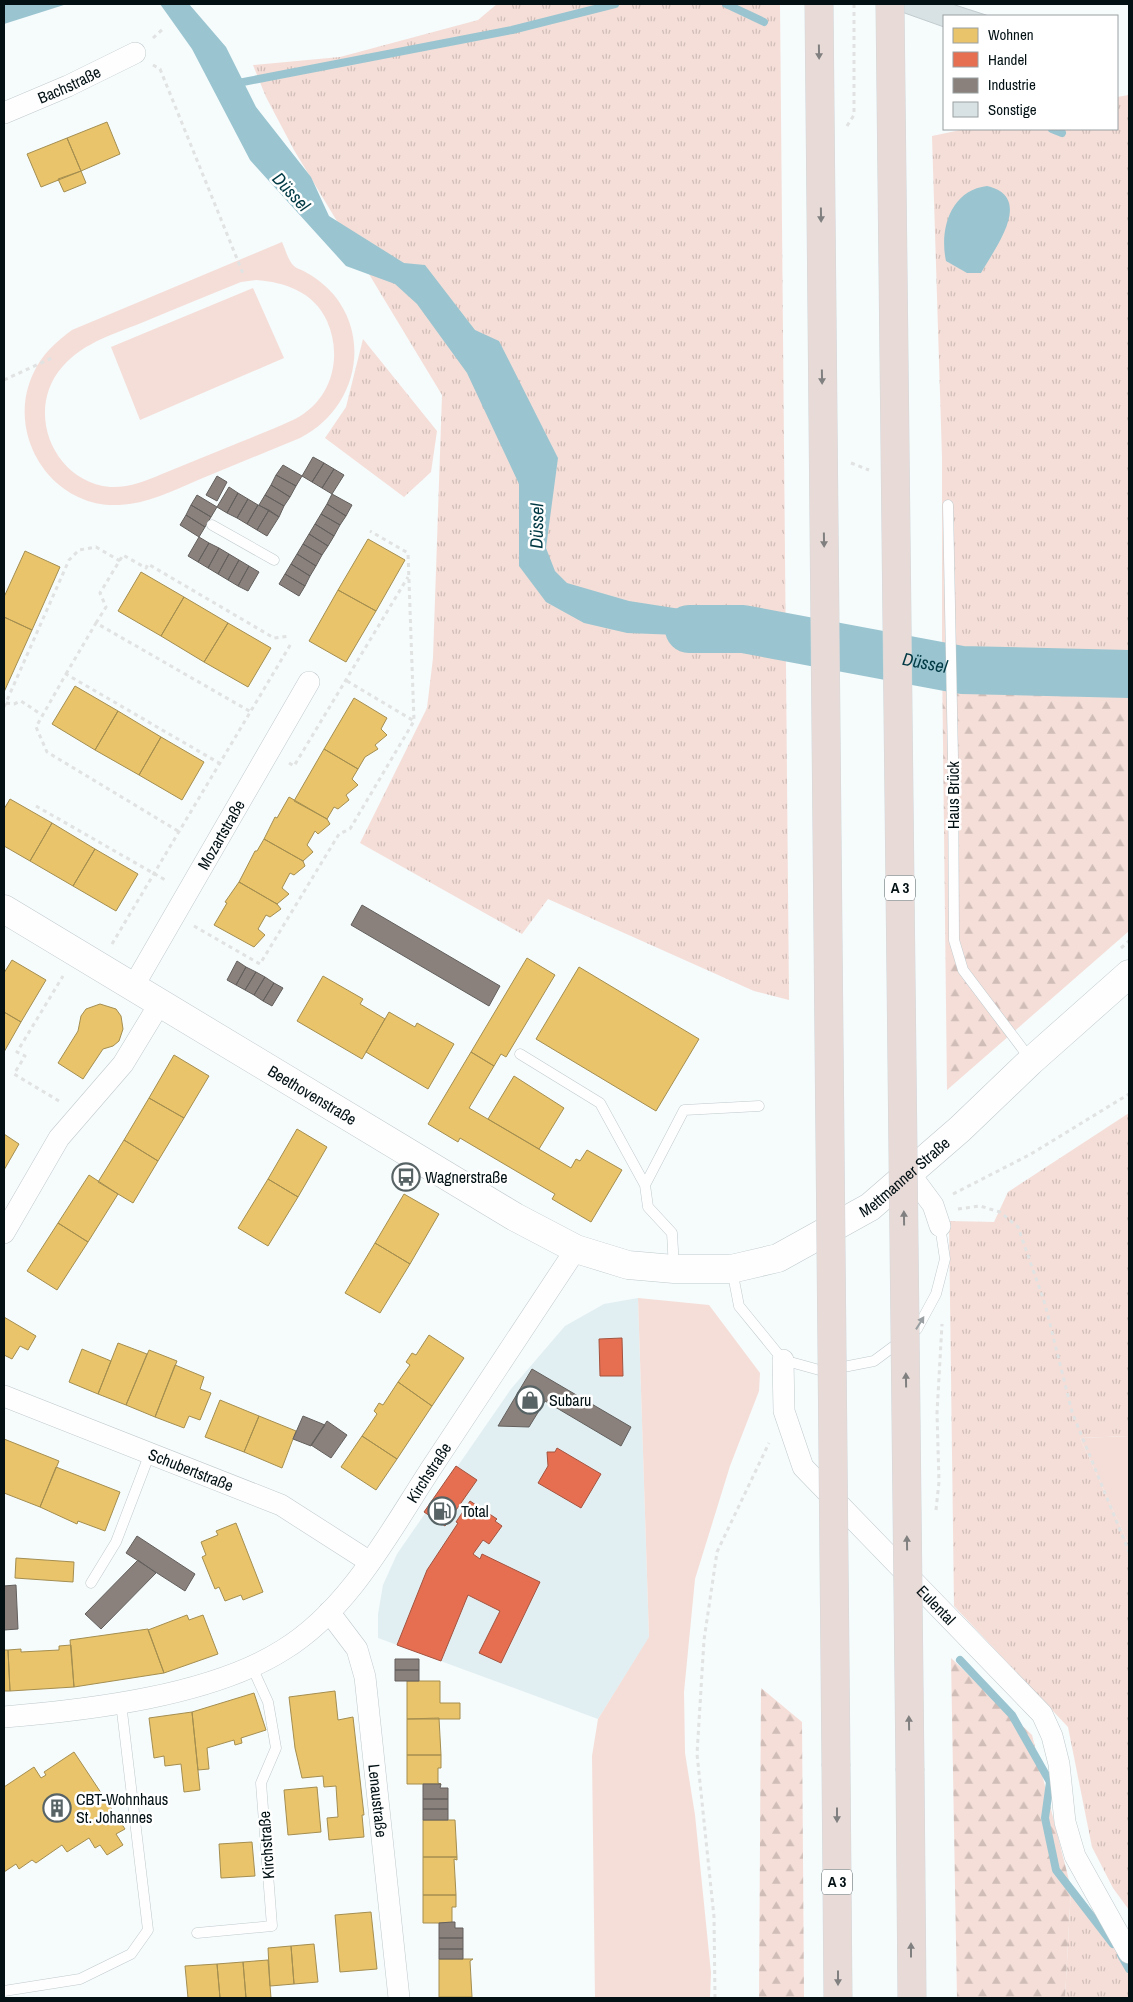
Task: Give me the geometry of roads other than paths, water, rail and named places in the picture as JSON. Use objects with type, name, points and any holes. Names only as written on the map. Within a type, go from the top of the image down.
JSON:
[{"type":"highway","name":"A 3","points":[[819,4],[838,1998]]},
{"type":"highway","name":"A 3","points":[[890,4],[912,1998]]},
{"type":"main road","name":"Beethovenstraße","points":[[4,909],[515,1217],[576,1249],[628,1265]]},
{"type":"main road","name":"Mettmanner Straße","points":[[628,1265],[674,1269],[731,1270],[778,1258],[870,1207],[910,1174],[1031,1061],[1129,974]]},
{"type":"street","name":"Bachstraße","points":[[4,113],[68,86],[134,53]]},
{"type":"street","name":"Mozartstraße","points":[[132,987],[308,682]]},
{"type":"street","points":[[4,1234],[59,1138],[123,1064],[160,1002]]},
{"type":"street","points":[[910,1174],[936,1214]]},
{"type":"street","name":"Kirchstraße","points":[[4,1717],[122,1703],[188,1688],[252,1667],[283,1650],[311,1630],[330,1612],[370,1562],[576,1249]]},
{"type":"street","name":"Eulental","points":[[783,1360],[784,1411],[802,1467],[1042,1714],[1052,1736],[1057,1755],[1065,1822],[1075,1856],[1129,1953]]},
{"type":"street","name":"Schubertstraße","points":[[4,1396],[281,1505],[370,1562]]},
{"type":"street","name":"Lenaustraße","points":[[330,1612],[357,1649],[365,1677],[399,1998]]},
{"type":"lane","name":"Haus Brück","points":[[948,505],[954,940],[963,970],[1031,1061]]},
{"type":"lane","points":[[212,525],[274,560]]},
{"type":"lane","points":[[520,1054],[600,1103],[644,1185],[648,1207],[672,1233],[674,1269]]},
{"type":"lane","points":[[644,1185],[684,1110],[758,1106]]},
{"type":"lane","points":[[731,1270],[739,1306],[783,1360],[823,1371],[874,1361],[917,1329],[936,1294],[945,1259],[936,1214]]},
{"type":"lane","points":[[91,1583],[116,1542],[150,1453]]},
{"type":"lane","name":"Kirchstraße","points":[[197,1933],[272,1926],[261,1783],[276,1748],[268,1702],[252,1667]]},
{"type":"lane","points":[[4,1991],[80,1979],[131,1954],[148,1930],[122,1703]]},
{"type":"water","points":[[4,4],[67,4],[4,24]]},
{"type":"water","points":[[160,4],[189,4],[226,47],[256,107],[311,177],[329,216],[404,263],[425,265],[475,330],[499,341],[558,458],[546,548],[555,571],[567,583],[629,601],[687,610],[747,606],[755,638],[627,633],[584,623],[546,602],[519,566],[519,484],[467,373],[417,304],[395,284],[346,266],[250,160],[192,49]]},
{"type":"water","points":[[987,186],[1001,192],[1008,201],[1010,212],[1002,237],[981,273],[967,273],[946,261],[944,236],[946,224],[956,203],[964,195],[975,189]]},
{"type":"waterway","points":[[233,84],[512,30],[615,4]]},
{"type":"waterway","points":[[726,4],[764,22]]},
{"type":"waterway","points":[[1054,130],[1062,133]]},
{"type":"waterway","name":"Düssel","points":[[689,629],[743,629],[962,670],[1129,674]]},
{"type":"waterway","points":[[960,1660],[1012,1715],[1050,1782],[1045,1818],[1056,1870],[1113,1944]]},
{"type":"waterway","points":[[1121,1955],[1129,1969]]},
{"type":"place","name":"Wagnerstraße","points":[[406,1177]]},
{"type":"place","name":"Subaru","points":[[530,1400]]},
{"type":"place","name":"Total","points":[[442,1511]]},
{"type":"place","name":"CBT-Wohnhaus St. Johannes","points":[[57,1808]]}]
